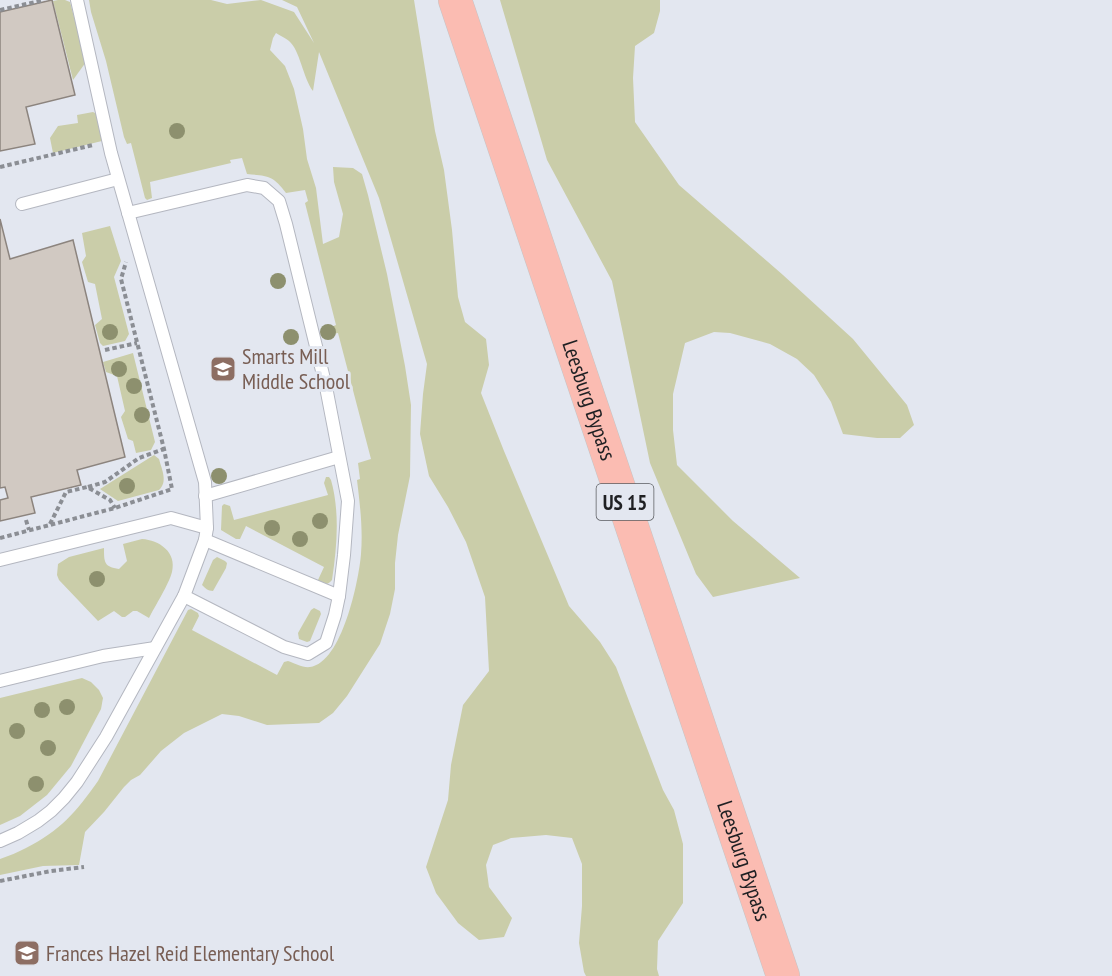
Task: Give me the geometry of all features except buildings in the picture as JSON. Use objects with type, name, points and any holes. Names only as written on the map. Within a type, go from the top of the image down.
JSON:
[{"type":"highway","name":"Leesburg Bypass","points":[[457,10],[783,976]]},
{"type":"lane","points":[[0,841],[38,822],[51,811],[70,790],[106,737],[184,596],[206,534],[205,482],[118,179],[76,0]]},
{"type":"lane","points":[[22,204],[118,179]]},
{"type":"lane","points":[[128,213],[247,185],[264,188],[279,201],[326,387],[348,501],[344,555],[335,615],[326,643],[308,654],[284,647],[184,596]]},
{"type":"lane","points":[[205,496],[339,457]]},
{"type":"lane","points":[[0,560],[171,519],[339,596]]},
{"type":"lane","points":[[0,681],[103,656],[155,648]]},
{"type":"path","points":[[0,10],[44,0]]},
{"type":"path","points":[[0,167],[109,142]]},
{"type":"path","points":[[0,538],[115,508],[172,489],[121,279],[126,261]]},
{"type":"path","points":[[105,350],[137,343]]},
{"type":"path","points":[[50,525],[66,492],[105,482],[139,458],[164,449]]},
{"type":"path","points":[[130,458],[139,458]]},
{"type":"path","points":[[87,487],[110,500],[115,508]]},
{"type":"path","points":[[26,520],[29,530]]},
{"type":"path","points":[[0,881],[51,870],[84,867]]},
{"type":"green space","points":[[89,0],[211,0],[227,4],[261,0],[294,12],[314,43],[297,7],[282,0],[414,0],[435,131],[444,170],[458,297],[465,322],[486,339],[489,365],[481,393],[569,606],[600,642],[616,667],[663,790],[674,810],[683,844],[683,903],[658,941],[659,976],[586,976],[579,943],[582,864],[572,838],[546,835],[511,838],[493,845],[486,865],[489,887],[512,918],[504,937],[479,940],[458,923],[436,893],[426,867],[448,800],[451,765],[463,705],[489,671],[485,597],[466,542],[429,476],[420,434],[427,364],[379,198],[319,52],[313,91],[293,45],[276,33],[270,50],[285,66],[294,89],[307,159],[316,188],[323,244],[339,237],[343,214],[334,182],[333,167],[353,168],[362,174],[387,274],[411,405],[410,476],[398,535],[395,589],[390,614],[380,644],[347,696],[333,713],[319,723],[267,725],[239,716],[222,714],[184,733],[161,751],[140,775],[124,787],[85,832],[79,865],[43,866],[0,875],[0,859],[49,835],[75,811],[98,781],[188,610],[191,609],[199,616],[192,630],[277,675],[284,662],[310,667],[321,662],[331,651],[347,619],[360,566],[362,535],[357,480],[360,479],[358,463],[371,459],[338,333],[324,336],[321,334],[321,331],[336,325],[305,203],[308,201],[305,190],[286,193],[270,178],[247,174],[242,158],[230,160],[231,163],[150,182],[152,198],[147,200],[131,143],[127,144],[124,137]]},
{"type":"green space","points":[[500,0],[660,0],[660,11],[654,33],[635,46],[633,78],[635,122],[679,185],[853,339],[907,405],[914,425],[900,438],[843,434],[831,402],[814,375],[797,359],[770,344],[730,333],[714,332],[685,343],[673,394],[673,430],[677,465],[733,521],[800,578],[713,597],[696,574],[650,463],[612,281],[547,160]]},
{"type":"green space","points":[[53,1],[70,2],[86,62],[73,80]]},
{"type":"green space","points":[[93,112],[100,116],[106,140],[53,153],[50,138],[58,126],[78,123],[77,115]]},
{"type":"green space","points":[[110,226],[121,261],[114,277],[129,334],[125,341],[103,346],[95,325],[102,319],[95,284],[88,282],[82,262],[86,256],[82,233]]},
{"type":"green space","points":[[133,353],[155,442],[151,450],[136,453],[133,441],[128,439],[121,417],[125,411],[117,376],[106,372],[103,362]]},
{"type":"green space","points":[[154,455],[159,459],[164,476],[162,487],[159,490],[118,501],[100,489]]},
{"type":"green space","points":[[326,477],[331,480],[337,517],[334,568],[332,580],[328,583],[320,583],[318,580],[324,567],[246,526],[240,539],[221,530],[224,504],[230,506],[234,520],[328,495],[324,483]]},
{"type":"green space","points":[[142,539],[155,542],[165,548],[172,559],[172,572],[162,595],[149,618],[137,611],[122,617],[114,611],[98,621],[59,580],[58,564],[69,557],[104,548],[106,563],[110,567],[119,569],[127,561],[123,544]]},
{"type":"green space","points":[[217,557],[227,563],[211,591],[202,585],[213,560]]},
{"type":"green space","points":[[314,608],[321,614],[310,641],[307,642],[299,639],[298,633]]},
{"type":"green space","points":[[82,678],[91,682],[103,698],[101,709],[71,766],[47,795],[20,816],[0,825],[0,698]]},
{"type":"place","name":"Smarts Mill Middle School","points":[[223,369]]},
{"type":"place","name":"Frances Hazel Reid Elementary School","points":[[27,953]]}]
